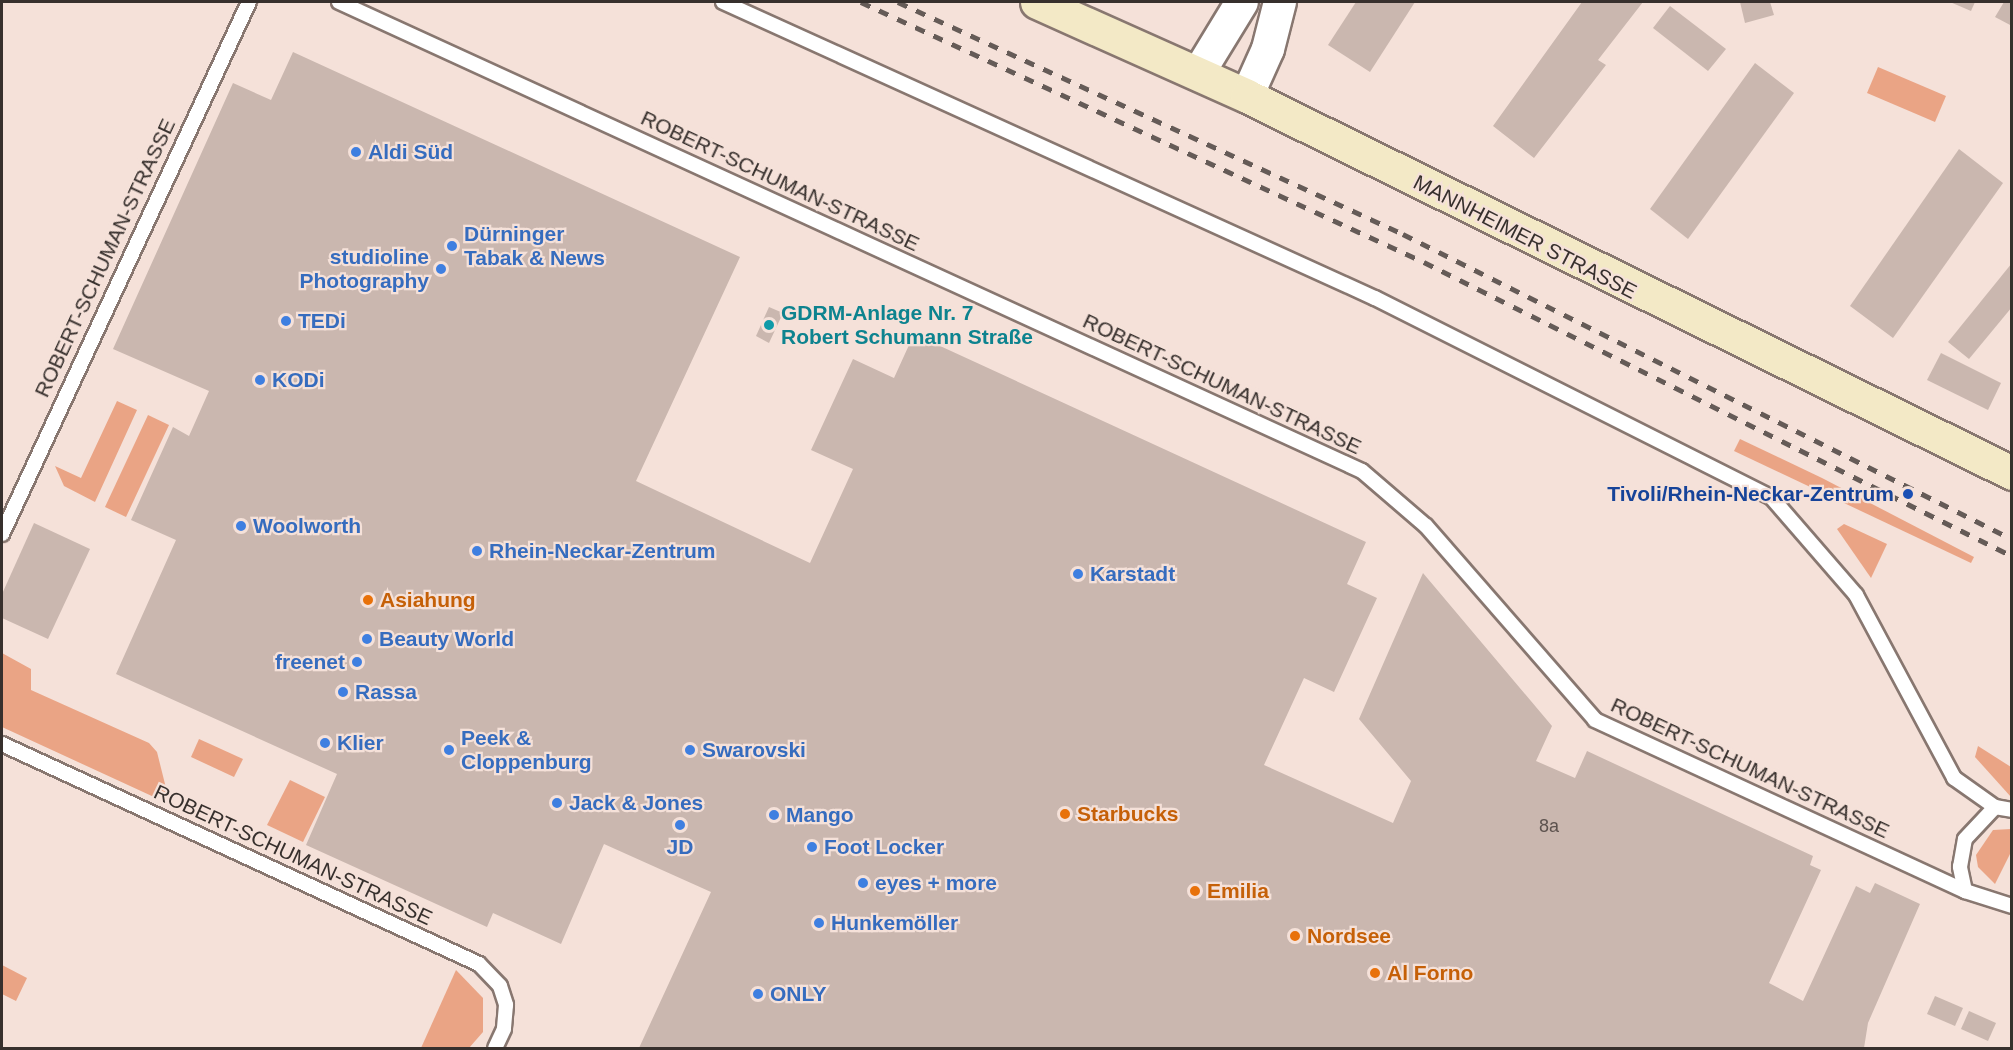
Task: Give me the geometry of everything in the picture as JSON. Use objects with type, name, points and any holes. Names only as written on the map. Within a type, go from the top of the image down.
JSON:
[{"type":"main road","name":"MANNHEIMER STRASSE","points":[[1037,2],[1247,96],[1512,232],[2012,473]]},
{"type":"street","points":[[1197,74],[1242,2]]},
{"type":"street","points":[[1247,96],[1268,49],[1280,2]]},
{"type":"lane","name":"ROBERT-SCHUMAN-STRASSE","points":[[2,534],[249,2]]},
{"type":"lane","name":"ROBERT-SCHUMAN-STRASSE","points":[[339,2],[1362,471],[1426,526],[1595,720],[1965,891],[2012,906]]},
{"type":"lane","points":[[723,2],[1375,298],[1772,498],[1856,595],[1954,778],[1995,807],[2012,810]]},
{"type":"lane","name":"ROBERT-SCHUMAN-STRASSE","points":[[2,744],[479,964],[500,986],[506,1005],[504,1029],[495,1048]]},
{"type":"lane","points":[[1965,891],[1960,867],[1965,839],[1995,807]]},
{"type":"shaded area","points":[[1878,67],[1946,96],[1935,122],[1867,93]]},
{"type":"shaded area","points":[[117,401],[137,410],[95,502],[64,486],[55,466],[81,478]]},
{"type":"shaded area","points":[[148,415],[169,425],[126,517],[105,507]]},
{"type":"shaded area","points":[[1740,439],[1822,478],[1974,557],[1971,563],[1734,451]]},
{"type":"shaded area","points":[[1844,524],[1887,544],[1871,578],[1837,529]]},
{"type":"shaded area","points":[[2,653],[31,669],[31,690],[149,743],[157,752],[167,792],[154,797],[2,727]]},
{"type":"shaded area","points":[[199,739],[243,759],[234,777],[191,757]]},
{"type":"shaded area","points":[[1978,746],[2011,767],[2011,797],[1975,757]]},
{"type":"shaded area","points":[[290,780],[325,797],[303,842],[267,825]]},
{"type":"shaded area","points":[[2011,829],[2011,852],[1995,884],[1978,867],[1976,855],[1993,830]]},
{"type":"shaded area","points":[[2,965],[27,978],[16,1001],[2,994]]},
{"type":"shaded area","points":[[456,970],[483,998],[483,1032],[469,1048],[421,1048]]},
{"type":"building","points":[[1356,2],[1415,2],[1370,72],[1328,45]]},
{"type":"building","points":[[1582,2],[1643,2],[1598,60],[1606,65],[1534,158],[1493,126]]},
{"type":"building","points":[[1740,2],[1770,2],[1774,15],[1745,23]]},
{"type":"building","points":[[1950,2],[1975,2],[1971,11]]},
{"type":"building","points":[[2004,2],[2012,2],[2012,26],[1995,17]]},
{"type":"building","points":[[1670,6],[1726,49],[1708,71],[1653,28]]},
{"type":"building","name":"Rhein-Neckar-Zentrum","points":[[293,52],[740,257],[636,481],[810,563],[853,469],[811,450],[853,359],[894,378],[914,334],[1366,542],[1347,584],[1377,598],[1334,692],[1304,678],[1264,765],[1393,823],[1411,781],[1359,719],[1423,573],[1552,726],[1536,761],[1575,778],[1587,751],[1813,856],[1810,865],[1821,870],[1769,983],[1803,1001],[1856,886],[1870,893],[1875,883],[1920,904],[1868,1023],[1864,1048],[639,1048],[711,892],[604,844],[561,944],[493,913],[487,927],[306,845],[337,774],[116,674],[176,540],[131,520],[173,427],[189,436],[209,391],[113,349],[233,83],[271,100]]},
{"type":"building","points":[[1755,63],[1794,93],[1688,239],[1650,209]]},
{"type":"building","points":[[1959,149],[2003,183],[1893,338],[1850,306]]},
{"type":"building","points":[[2012,263],[2012,307],[1969,359],[1948,342]]},
{"type":"building","name":"GDRM-Anlage Nr. 7 Robert Schumann Straße","points":[[769,307],[783,313],[769,343],[756,336]]},
{"type":"building","points":[[1941,353],[2001,383],[1988,410],[1927,380]]},
{"type":"building","points":[[34,523],[90,549],[48,639],[2,618],[2,594]]},
{"type":"building","points":[[1935,996],[1963,1008],[1955,1026],[1927,1014]]},
{"type":"building","points":[[1969,1011],[1996,1023],[1988,1041],[1961,1029]]},
{"type":"railway","points":[[861,2],[1424,262],[2012,556]]},
{"type":"railway","points":[[898,2],[1403,234],[2012,539]]},
{"type":"place","name":"Aldi Süd","points":[[356,152]]},
{"type":"place","name":"Dürninger Tabak & News","points":[[452,246]]},
{"type":"place","name":"studioline Photography","points":[[441,269]]},
{"type":"place","name":"TEDi","points":[[286,321]]},
{"type":"place","name":"GDRM-Anlage Nr. 7 Robert Schumann Straße","points":[[769,325]]},
{"type":"place","name":"KODi","points":[[260,380]]},
{"type":"place","name":"Tivoli/Rhein-Neckar-Zentrum","points":[[1908,494]]},
{"type":"place","name":"Woolworth","points":[[241,526]]},
{"type":"place","name":"Rhein-Neckar-Zentrum","points":[[477,551]]},
{"type":"place","name":"Karstadt","points":[[1078,574]]},
{"type":"place","name":"Asiahung","points":[[368,600]]},
{"type":"place","name":"Beauty World","points":[[367,639]]},
{"type":"place","name":"freenet","points":[[357,662]]},
{"type":"place","name":"Rassa","points":[[343,692]]},
{"type":"place","name":"Klier","points":[[325,743]]},
{"type":"place","name":"Peek & Cloppenburg","points":[[449,750]]},
{"type":"place","name":"Swarovski","points":[[690,750]]},
{"type":"place","name":"Jack & Jones","points":[[557,803]]},
{"type":"place","name":"Starbucks","points":[[1065,814]]},
{"type":"place","name":"Mango","points":[[774,815]]},
{"type":"place","name":"JD","points":[[680,825]]},
{"type":"place","name":"Foot Locker","points":[[812,847]]},
{"type":"place","name":"eyes + more","points":[[863,883]]},
{"type":"place","name":"Emilia","points":[[1195,891]]},
{"type":"place","name":"Hunkemöller","points":[[819,923]]},
{"type":"place","name":"Nordsee","points":[[1295,936]]},
{"type":"place","name":"Al Forno","points":[[1375,973]]},
{"type":"place","name":"ONLY","points":[[758,994]]}]
